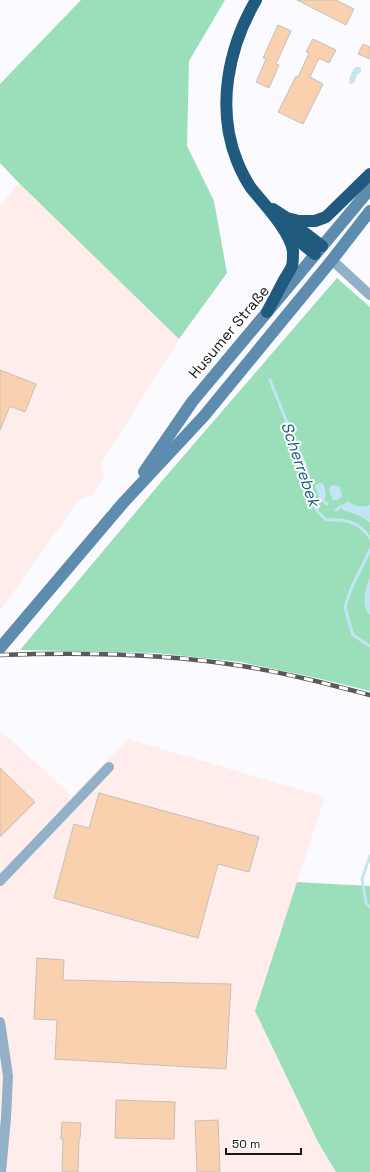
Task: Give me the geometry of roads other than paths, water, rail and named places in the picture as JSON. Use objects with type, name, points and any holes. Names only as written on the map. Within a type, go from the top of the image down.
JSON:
[{"type":"highway","points":[[256,0],[242,27],[234,52],[227,86],[226,118],[230,137],[234,153],[245,178],[259,198],[284,222],[318,250]]},
{"type":"highway","points":[[284,222],[315,221],[326,217],[370,174]]},
{"type":"highway","points":[[267,312],[292,266],[293,251],[284,222]]},
{"type":"main road","name":"Husumer Straße","points":[[123,503],[192,402],[370,188]]},
{"type":"main road","name":"Husumer Straße","points":[[0,648],[123,503],[204,416],[332,260],[370,211]]},
{"type":"main road","points":[[318,250],[332,260]]},
{"type":"street","points":[[332,260],[370,295]]},
{"type":"street","points":[[0,881],[109,767]]},
{"type":"street","points":[[0,1022],[8,1076],[1,1172]]},
{"type":"water","points":[[356,67],[360,67],[361,72],[357,75],[354,83],[350,84],[350,77]]},
{"type":"water","points":[[319,483],[324,485],[326,497],[323,501],[320,501],[315,485]]},
{"type":"water","points":[[335,485],[340,487],[342,496],[338,500],[333,500],[329,492],[329,488]]},
{"type":"water","points":[[348,501],[359,506],[370,505],[370,522],[359,515],[342,509],[341,506]]},
{"type":"water","points":[[370,578],[370,614],[365,606],[365,596]]},
{"type":"waterway","name":"Scherrebek","points":[[270,380],[305,464],[317,511],[326,520],[351,522],[361,528],[370,538]]},
{"type":"waterway","points":[[323,501],[327,504]]},
{"type":"waterway","points":[[336,510],[341,506]]},
{"type":"waterway","name":"Scherrebek","points":[[370,550],[351,589],[345,607],[353,635],[370,646]]},
{"type":"waterway","name":"Scherrebek","points":[[370,856],[362,879],[366,903],[370,907]]},
{"type":"railway","points":[[0,655],[121,654],[182,658],[275,672],[370,695]]}]
